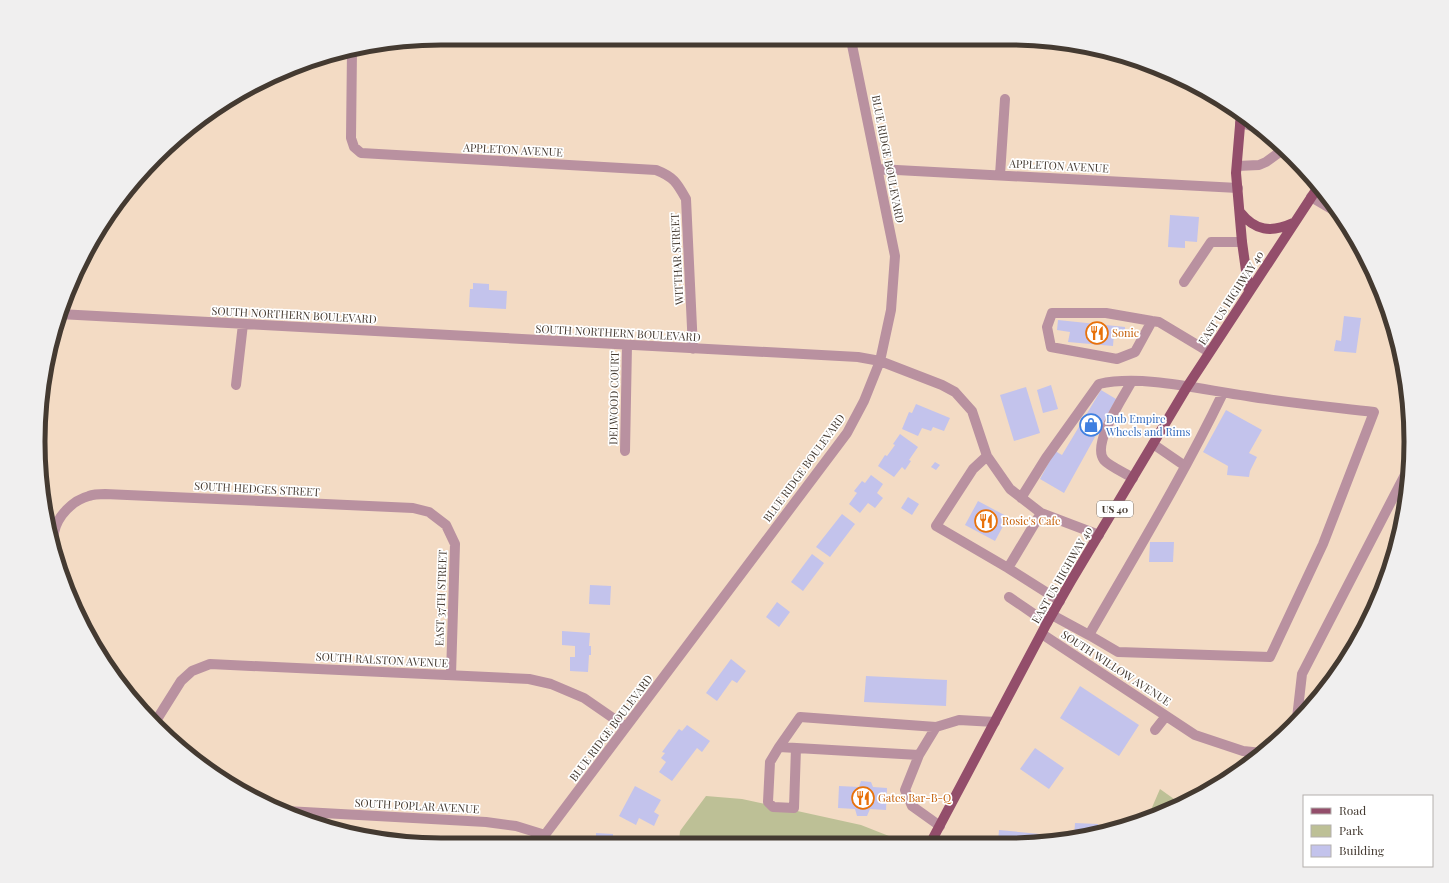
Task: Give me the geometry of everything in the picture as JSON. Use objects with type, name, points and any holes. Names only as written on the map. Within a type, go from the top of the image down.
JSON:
[{"type":"main road","points":[[1240,120],[1237,166],[1238,188],[1242,242],[1249,292]]},
{"type":"main road","name":"EAST US HIGHWAY 40","points":[[933,838],[1060,601],[1187,387],[1315,191]]},
{"type":"main road","points":[[1240,212],[1247,221],[1256,227],[1270,229],[1281,228],[1293,223]]},
{"type":"street","name":"BLUE RIDGE BOULEVARD","points":[[542,838],[847,433],[864,401],[880,361],[891,310],[895,256],[852,45]]},
{"type":"street","name":"APPLETON AVENUE","points":[[352,56],[351,138],[354,147],[361,153],[656,170],[667,174]]},
{"type":"street","points":[[1000,175],[1005,99]]},
{"type":"street","points":[[1237,166],[1259,165],[1279,153]]},
{"type":"street","name":"APPLETON AVENUE","points":[[878,169],[1238,188]]},
{"type":"street","name":"WITTHAR STREET","points":[[667,174],[676,181],[686,199],[693,349]]},
{"type":"street","points":[[1311,197],[1326,206]]},
{"type":"street","points":[[1184,282],[1211,242],[1242,242]]},
{"type":"street","points":[[1152,321],[1135,352],[1116,359],[1051,347],[1047,327],[1052,313],[1106,313],[1159,322],[1209,352]]},
{"type":"street","name":"SOUTH NORTHERN BOULEVARD","points":[[66,314],[858,357],[880,361],[942,385],[955,392],[972,411],[987,456],[1010,489],[1041,513],[1099,535]]},
{"type":"street","points":[[236,384],[243,324]]},
{"type":"street","name":"DELWOOD COURT","points":[[625,451],[627,345]]},
{"type":"street","points":[[1009,597],[1050,619],[1089,635],[1118,652],[1270,657],[1323,544],[1374,412],[1132,381],[1113,381],[1099,384],[1046,458],[1021,498]]},
{"type":"street","points":[[1132,381],[1104,432],[1101,445],[1102,456],[1105,461],[1133,478]]},
{"type":"street","points":[[1089,635],[1157,517],[1223,392]]},
{"type":"street","points":[[1153,444],[1185,466]]},
{"type":"street","points":[[987,456],[973,469],[936,526],[1008,568],[1060,601]]},
{"type":"street","points":[[1300,709],[1302,674],[1402,478]]},
{"type":"street","name":"SOUTH HEDGES STREET","points":[[55,529],[58,522],[67,509],[80,500],[90,496],[105,494],[413,508],[429,512],[446,525]]},
{"type":"street","points":[[1008,568],[1041,513]]},
{"type":"street","name":"EAST 37TH STREET","points":[[446,525],[455,544],[451,675]]},
{"type":"street","name":"SOUTH WILLOW AVENUE","points":[[1042,634],[1195,735],[1243,751],[1254,752]]},
{"type":"street","name":"SOUTH RALSTON AVENUE","points":[[158,718],[181,681],[192,671],[210,664],[530,679],[551,684],[584,698],[626,727]]},
{"type":"street","points":[[1155,730],[1166,716]]},
{"type":"street","points":[[796,748],[794,808],[773,807],[768,802],[770,762],[800,717],[936,727],[959,720],[995,722]]},
{"type":"street","points":[[936,727],[920,755],[906,790],[912,806],[940,826]]},
{"type":"street","points":[[779,747],[920,755]]},
{"type":"street","name":"SOUTH POPLAR AVENUE","points":[[300,812],[486,822],[516,826],[545,834]]},
{"type":"green space","points":[[1160,789],[1176,800],[1159,808],[1150,811]]},
{"type":"green space","points":[[706,796],[742,799],[861,825],[894,838],[679,838],[680,831]]},
{"type":"building","points":[[1170,215],[1199,217],[1197,242],[1185,241],[1185,248],[1168,247]]},
{"type":"building","points":[[473,283],[489,284],[489,290],[507,291],[506,309],[469,307],[470,289],[473,289]]},
{"type":"building","points":[[1344,316],[1361,318],[1356,353],[1334,351],[1336,340],[1341,341]]},
{"type":"building","name":"Sonic","points":[[1058,320],[1125,327],[1125,334],[1114,333],[1113,346],[1068,342],[1070,332],[1057,330]]},
{"type":"building","points":[[1051,385],[1058,409],[1043,413],[1037,390]]},
{"type":"building","points":[[1026,387],[1040,433],[1014,441],[1000,395]]},
{"type":"building","name":"Dub Empire Wheels and Rims","points":[[1101,390],[1116,399],[1064,493],[1040,479],[1055,451],[1062,455]]},
{"type":"building","points":[[916,404],[950,418],[944,431],[933,427],[931,431],[922,428],[918,436],[902,429],[909,412],[912,413]]},
{"type":"building","points":[[1226,410],[1262,430],[1249,453],[1257,457],[1250,471],[1249,477],[1227,475],[1228,466],[1203,452]]},
{"type":"building","points":[[900,434],[918,447],[909,460],[911,461],[905,470],[902,467],[894,477],[878,466],[885,455],[887,456],[895,445],[893,444]]},
{"type":"building","points":[[935,462],[940,465],[936,470],[931,467]]},
{"type":"building","points":[[871,475],[883,484],[877,493],[883,498],[875,508],[868,503],[860,513],[849,504],[857,493],[854,491],[862,481],[865,483]]},
{"type":"building","points":[[908,497],[919,504],[912,515],[901,508]]},
{"type":"building","name":"Rosie's Cafe","points":[[978,501],[1008,517],[995,541],[965,525]]},
{"type":"building","points":[[842,514],[855,524],[830,557],[816,547]]},
{"type":"building","points":[[1150,542],[1174,542],[1173,562],[1149,562]]},
{"type":"building","points":[[812,554],[824,563],[803,591],[791,582]]},
{"type":"building","points":[[590,585],[611,586],[610,605],[589,604]]},
{"type":"building","points":[[777,602],[790,612],[779,627],[766,617]]},
{"type":"building","points":[[562,631],[590,633],[589,646],[591,646],[591,655],[589,655],[588,672],[570,671],[570,657],[575,657],[575,646],[562,645]]},
{"type":"building","points":[[731,659],[746,671],[737,683],[732,680],[717,701],[706,693]]},
{"type":"building","points":[[866,676],[947,680],[946,706],[864,702]]},
{"type":"building","points":[[1080,686],[1139,725],[1119,756],[1060,718]]},
{"type":"building","points":[[687,725],[710,741],[702,752],[697,748],[672,781],[659,772],[666,762],[661,758],[665,753],[662,752],[679,729],[682,731]]},
{"type":"building","points":[[1035,748],[1064,768],[1049,789],[1020,769]]},
{"type":"building","name":"Gates Bar-B-Q","points":[[861,781],[871,782],[873,787],[887,788],[886,810],[870,809],[867,816],[857,816],[855,809],[838,808],[839,786],[859,787]]},
{"type":"building","points":[[635,786],[661,800],[654,812],[659,815],[654,826],[639,818],[636,825],[619,816]]},
{"type":"building","points":[[1075,823],[1098,824],[1098,827],[1074,832]]},
{"type":"building","points":[[999,830],[1040,834],[1040,836],[998,838]]},
{"type":"building","points":[[596,833],[613,834],[613,838],[596,838]]},
{"type":"place","name":"Sonic","points":[[1097,333]]},
{"type":"place","name":"Dub Empire Wheels and Rims","points":[[1091,425]]},
{"type":"place","name":"Rosie's Cafe","points":[[986,521]]},
{"type":"place","name":"Gates Bar-B-Q","points":[[863,798]]}]
